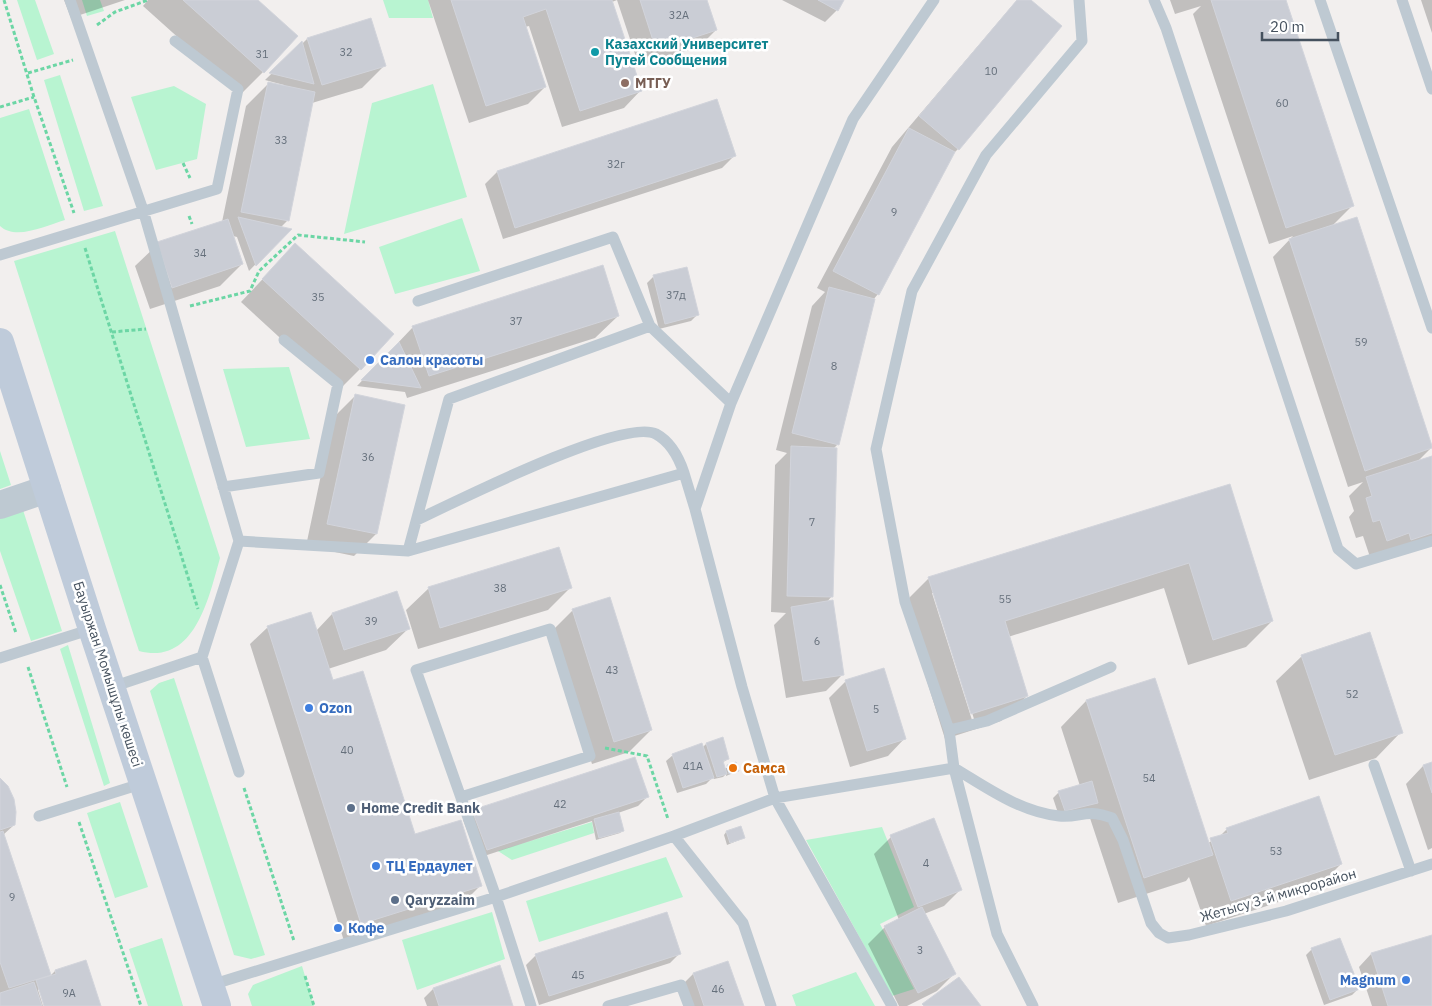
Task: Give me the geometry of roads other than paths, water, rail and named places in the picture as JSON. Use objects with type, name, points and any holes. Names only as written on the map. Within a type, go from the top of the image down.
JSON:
[{"type":"main road","name":"Бауыржан Момышұлы көшесі","points":[[0,342],[92,628],[214,996]]},
{"type":"street","points":[[0,505],[47,489]]},
{"type":"lane","points":[[70,0],[143,210],[239,542],[202,657],[239,772]]},
{"type":"lane","points":[[695,509],[731,403],[853,119],[934,0]]},
{"type":"lane","points":[[1033,1006],[997,934],[954,768],[949,730],[905,602],[876,449],[912,291],[986,155],[1082,40],[1079,0]]},
{"type":"lane","points":[[1154,0],[1166,28],[1338,549],[1356,564],[1432,541]]},
{"type":"lane","points":[[1320,0],[1432,328]]},
{"type":"lane","points":[[1402,0],[1432,89]]},
{"type":"lane","points":[[0,255],[80,229],[217,189],[238,89],[175,41]]},
{"type":"lane","points":[[418,301],[613,237],[650,326],[731,403]]},
{"type":"lane","points":[[408,551],[449,399],[650,326]]},
{"type":"lane","points":[[223,487],[318,473],[338,384],[284,340]]},
{"type":"lane","points":[[417,520],[556,457],[630,432],[655,433],[671,447],[679,458],[695,509],[742,687],[775,798],[892,1006]]},
{"type":"lane","points":[[239,542],[408,551],[684,474]]},
{"type":"lane","points":[[0,658],[92,628]]},
{"type":"lane","points":[[461,797],[590,756],[550,628],[416,670],[496,897],[531,1006]]},
{"type":"lane","points":[[112,687],[202,657]]},
{"type":"lane","points":[[949,730],[987,721],[1111,667]]},
{"type":"lane","points":[[1374,765],[1412,871]]},
{"type":"lane","points":[[214,996],[300,959],[496,897],[674,836],[775,798],[954,768]]},
{"type":"lane","name":"Жетысу 3-й микрорайон","points":[[954,768],[1011,802],[1036,812],[1060,816],[1096,812],[1112,818],[1123,840],[1151,923],[1159,933],[1168,938],[1189,935],[1286,911],[1432,864]]},
{"type":"lane","points":[[39,816],[144,783]]},
{"type":"lane","points":[[674,836],[743,922],[771,1006]]},
{"type":"lane","points":[[608,1006],[682,985],[689,1006]]},
{"type":"place","name":"Казахский Университет Путей Сообщения","points":[[595,52]]},
{"type":"place","name":"МТГУ","points":[[625,83]]},
{"type":"place","name":"Салон красоты","points":[[370,360]]},
{"type":"place","name":"Ozon","points":[[309,708]]},
{"type":"place","name":"Самса","points":[[733,768]]},
{"type":"place","name":"Home Credit Bank","points":[[351,808]]},
{"type":"place","name":"ТЦ Ердаулет","points":[[376,866]]},
{"type":"place","name":"Qaryzzaim","points":[[395,900]]},
{"type":"place","name":"Кофе","points":[[338,928]]},
{"type":"place","name":"Magnum","points":[[1406,980]]}]
